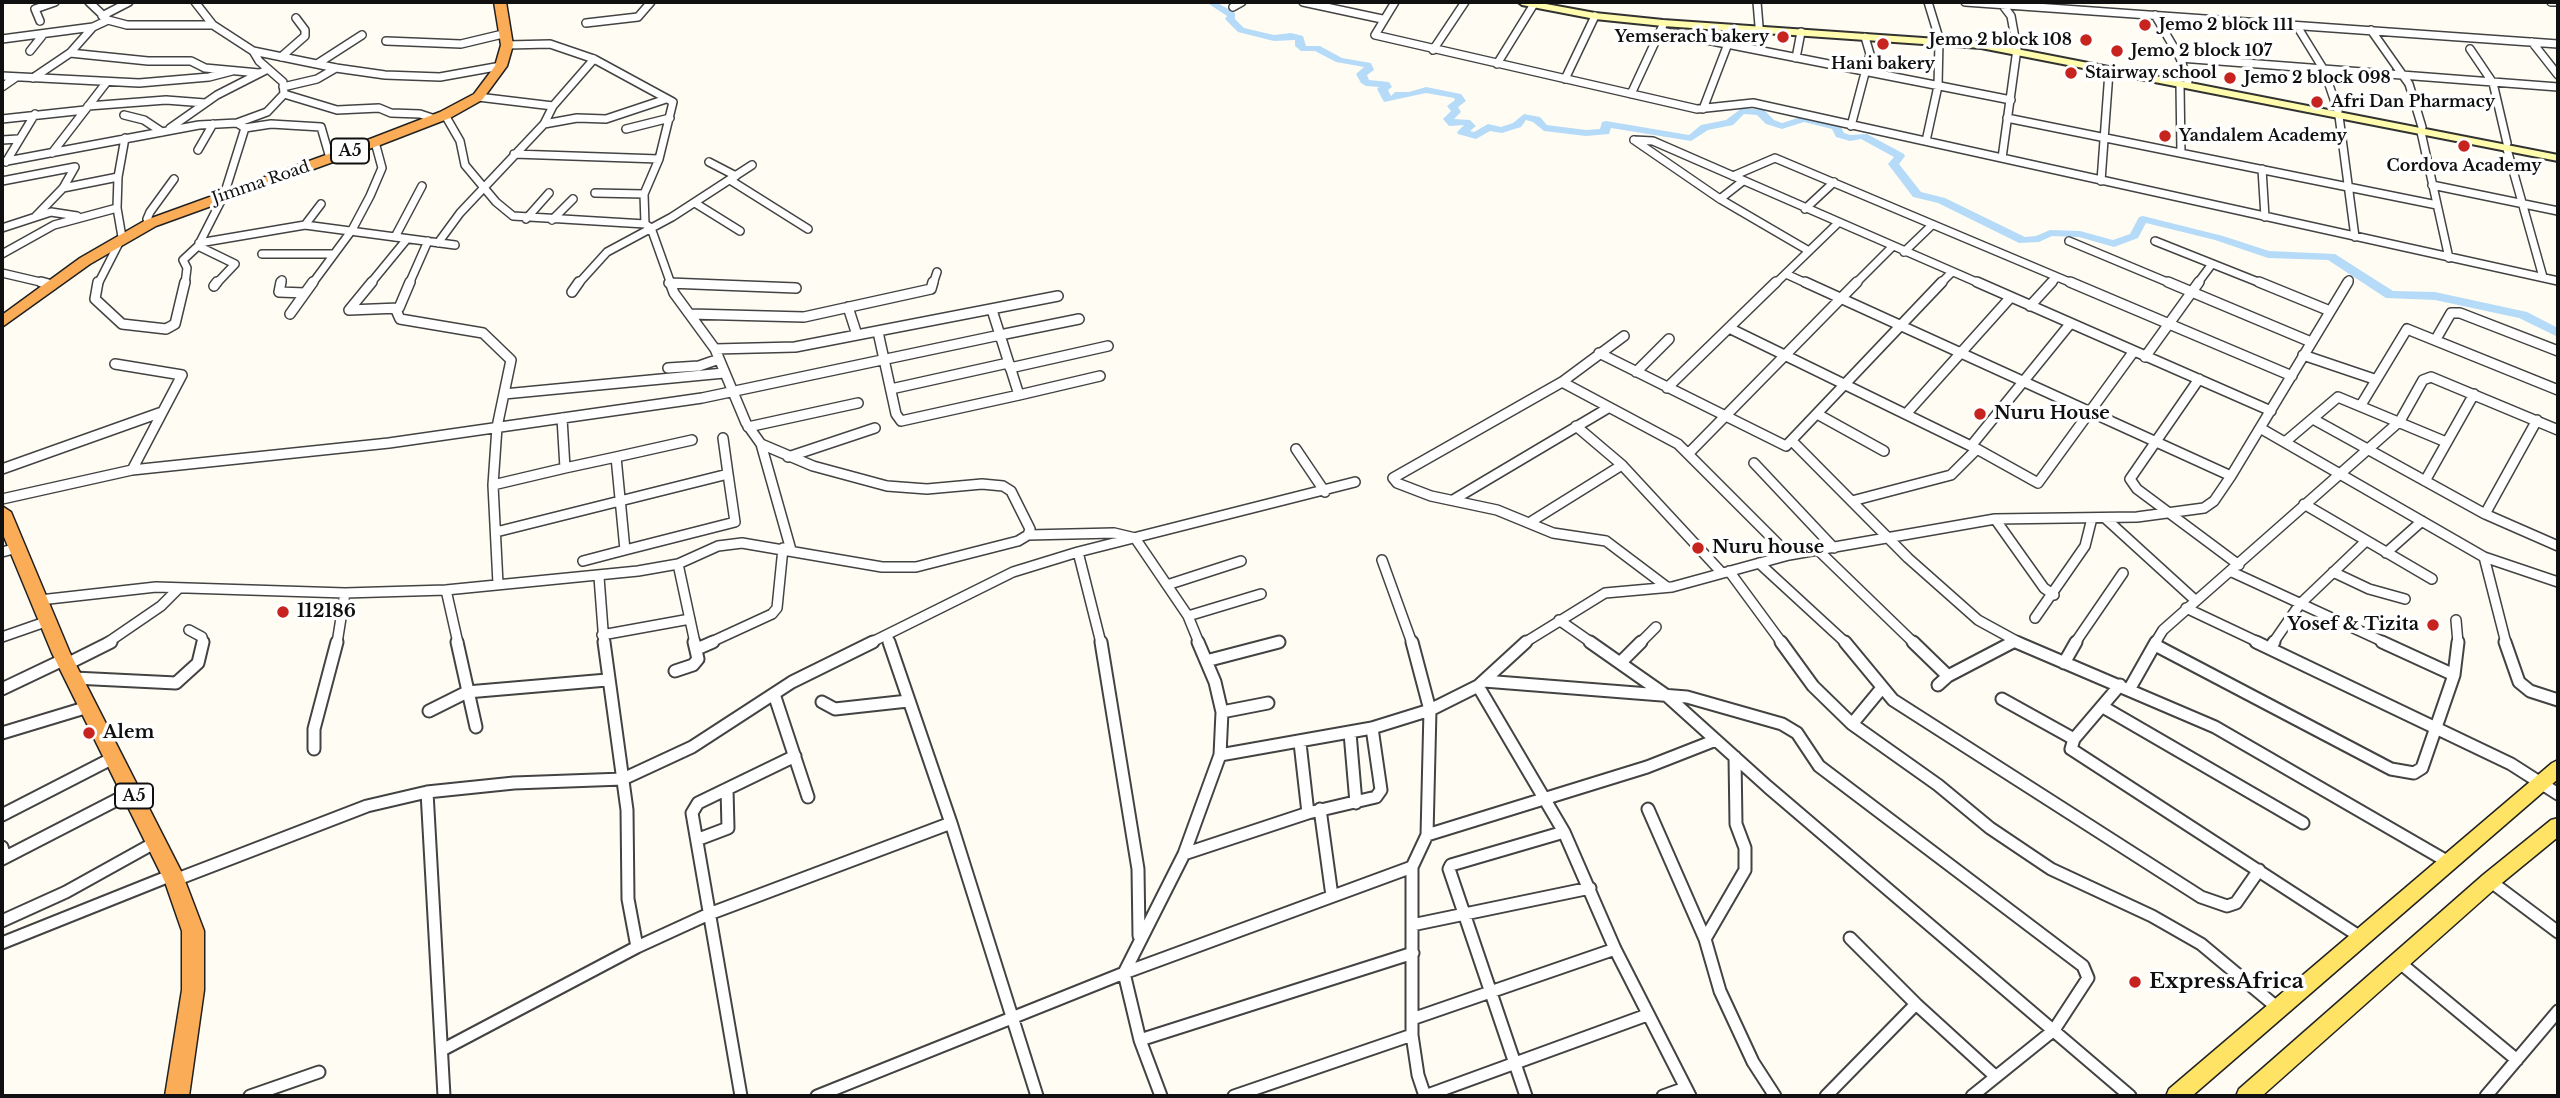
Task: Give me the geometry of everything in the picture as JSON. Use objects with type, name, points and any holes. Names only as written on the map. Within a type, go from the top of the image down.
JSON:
[{"type":"highway","points":[[500,2],[507,39]]},
{"type":"highway","name":"Jimma Road","points":[[2,321],[122,237],[151,223],[440,117],[478,97],[500,66],[507,39]]},
{"type":"highway","name":"A5","points":[[2,512],[10,550],[40,600],[68,667],[173,877],[193,932],[193,990],[177,1096]]},
{"type":"main road","points":[[2184,1094],[2450,863],[2551,789],[2558,768]]},
{"type":"main road","points":[[2246,1096],[2490,881],[2558,826]]},
{"type":"street","points":[[40,21],[35,9],[55,2]]},
{"type":"street","points":[[89,2],[105,18],[127,25],[213,25]]},
{"type":"street","points":[[33,78],[70,53],[93,27],[129,2]]},
{"type":"street","points":[[195,2],[209,16],[213,25],[253,51],[284,90],[337,110],[379,108],[391,113],[440,117],[460,141],[465,165],[508,213],[526,219],[648,226]]},
{"type":"street","points":[[586,23],[638,17],[651,2]]},
{"type":"street","points":[[1233,7],[1242,2]]},
{"type":"street","points":[[1303,2],[1325,4],[1382,19]]},
{"type":"street","points":[[1395,2],[1382,19],[1375,35],[1703,109],[1753,103],[2558,281]]},
{"type":"street","points":[[1433,50],[1465,2]]},
{"type":"street","points":[[1522,2],[1632,16],[1801,32],[1939,40]]},
{"type":"street","points":[[1757,2],[1759,26]]},
{"type":"street","points":[[1926,141],[1938,86],[1939,40],[1928,2]]},
{"type":"street","points":[[1965,2],[2558,44]]},
{"type":"street","points":[[2550,2],[2558,2]]},
{"type":"street","points":[[1497,64],[1539,3]]},
{"type":"street","points":[[2001,3],[2011,16],[2017,51],[2001,158]]},
{"type":"street","points":[[1578,10],[1595,16],[1662,27],[1796,58],[2011,100]]},
{"type":"street","points":[[2155,15],[2180,58],[2184,83],[2181,153]]},
{"type":"street","points":[[1565,79],[1595,16]]},
{"type":"street","points":[[281,57],[304,36],[305,30],[296,18]]},
{"type":"street","points":[[2,40],[93,27]]},
{"type":"street","points":[[1662,27],[1779,29],[1939,40],[2017,51],[2558,158]]},
{"type":"street","points":[[1631,94],[1662,27]]},
{"type":"street","points":[[1703,109],[1734,28]]},
{"type":"street","points":[[2371,30],[2415,96],[2449,258]]},
{"type":"street","points":[[2300,31],[2324,70],[2339,113],[2346,185],[2355,237]]},
{"type":"street","points":[[1796,58],[1801,32]]},
{"type":"street","points":[[317,64],[362,35]]},
{"type":"street","points":[[30,51],[42,36]]},
{"type":"street","points":[[1851,126],[1870,54],[1865,37]]},
{"type":"street","points":[[386,41],[461,44],[507,39],[544,43],[594,59],[674,103],[659,159],[644,194],[648,226],[669,282],[715,349],[731,392],[748,427],[761,444],[787,549],[777,608],[772,614],[697,649]]},
{"type":"street","points":[[2532,42],[2558,75]]},
{"type":"street","points":[[2470,49],[2493,83],[2507,146],[2543,277]]},
{"type":"street","points":[[253,51],[385,75],[440,77],[500,66]]},
{"type":"street","points":[[2017,51],[2109,72],[2184,83]]},
{"type":"street","points":[[70,53],[148,61],[191,61],[205,68],[259,74]]},
{"type":"street","points":[[2180,58],[2558,88]]},
{"type":"street","points":[[498,584],[494,485],[497,427],[511,360],[483,333],[400,319],[396,310],[433,242],[544,124],[553,106],[594,59]]},
{"type":"street","points":[[4,162],[164,131],[237,123],[267,112],[284,90],[317,79],[336,68]]},
{"type":"street","points":[[164,131],[205,103],[268,69]]},
{"type":"street","points":[[2,76],[106,83],[209,77],[232,71]]},
{"type":"street","points":[[2101,181],[2109,72]]},
{"type":"street","points":[[2,87],[15,78]]},
{"type":"street","points":[[52,153],[106,83]]},
{"type":"street","points":[[478,97],[553,106]]},
{"type":"street","points":[[544,124],[577,118],[606,119],[666,99]]},
{"type":"street","points":[[2,119],[166,100],[205,103]]},
{"type":"street","points":[[4,162],[35,114]]},
{"type":"street","points":[[124,115],[144,120],[164,131]]},
{"type":"street","points":[[626,129],[651,125],[670,118]]},
{"type":"street","points":[[2007,118],[2437,205]]},
{"type":"street","points":[[237,123],[245,128],[271,124],[321,127],[330,158]]},
{"type":"street","points":[[198,150],[213,124]]},
{"type":"street","points":[[125,138],[118,177],[117,208],[122,237],[98,283],[95,299],[122,324],[159,329],[175,324],[183,298],[187,268],[183,260],[198,245],[225,195],[245,128]]},
{"type":"street","points":[[1809,251],[1720,199],[1634,140],[1639,138],[1653,141],[2271,411]]},
{"type":"street","points":[[2,140],[18,139]]},
{"type":"street","points":[[290,314],[352,230],[382,168],[382,159],[375,142]]},
{"type":"street","points":[[2507,146],[2558,153]]},
{"type":"street","points":[[514,154],[659,159]]},
{"type":"street","points":[[1733,176],[1775,158],[2292,376]]},
{"type":"street","points":[[709,162],[808,229]]},
{"type":"street","points":[[572,292],[594,263],[648,226],[695,203],[752,165]]},
{"type":"street","points":[[2,181],[75,167],[64,188],[36,216]]},
{"type":"street","points":[[2262,169],[2265,217]]},
{"type":"street","points":[[64,188],[118,177]]},
{"type":"street","points":[[151,223],[147,219],[150,212],[174,179]]},
{"type":"street","points":[[1720,199],[1744,181]]},
{"type":"street","points":[[1805,209],[1834,182]]},
{"type":"street","points":[[2432,185],[2558,211]]},
{"type":"street","points":[[394,237],[422,186]]},
{"type":"street","points":[[526,219],[549,193]]},
{"type":"street","points":[[596,193],[644,194]]},
{"type":"street","points":[[552,220],[573,199]]},
{"type":"street","points":[[695,203],[740,230]]},
{"type":"street","points":[[305,225],[321,204]]},
{"type":"street","points":[[2,254],[43,230],[78,216],[117,208]]},
{"type":"street","points":[[2,229],[36,216],[58,212],[78,216]]},
{"type":"street","points":[[1668,388],[1838,223]]},
{"type":"street","points":[[198,245],[305,225],[455,245]]},
{"type":"street","points":[[1904,252],[1933,225]]},
{"type":"street","points":[[396,310],[349,309],[407,239]]},
{"type":"street","points":[[2069,241],[2311,342]]},
{"type":"street","points":[[2155,241],[2329,311]]},
{"type":"street","points":[[198,245],[235,264],[214,286]]},
{"type":"street","points":[[1688,454],[1892,247]]},
{"type":"street","points":[[262,254],[333,254]]},
{"type":"street","points":[[2145,356],[2211,264]]},
{"type":"street","points":[[2,272],[52,285]]},
{"type":"street","points":[[690,314],[794,318],[931,289],[937,272]]},
{"type":"street","points":[[1600,353],[1778,445],[1786,446],[1819,415],[1951,272]]},
{"type":"street","points":[[1786,274],[2231,476]]},
{"type":"street","points":[[2030,306],[2057,277]]},
{"type":"street","points":[[282,280],[279,292],[305,293]]},
{"type":"street","points":[[1220,755],[1350,733],[1430,709],[1481,684],[1530,638],[1605,593],[1667,587],[1789,555],[1995,519],[2105,518],[2204,508],[2214,501],[2231,476],[2349,280]]},
{"type":"street","points":[[669,282],[796,288]]},
{"type":"street","points":[[715,349],[795,347],[1058,296]]},
{"type":"street","points":[[1906,414],[2010,298]]},
{"type":"street","points":[[848,306],[857,335]]},
{"type":"street","points":[[992,310],[1019,395]]},
{"type":"street","points":[[2436,338],[2451,313],[2460,313],[2558,351]]},
{"type":"street","points":[[2,499],[67,482],[132,470],[389,443],[731,392],[1079,319]]},
{"type":"street","points":[[1853,501],[1951,475],[1974,448],[2021,382],[2070,324]]},
{"type":"street","points":[[1729,328],[1974,448],[2026,479],[2038,483],[2134,351]]},
{"type":"street","points":[[2361,405],[2403,331],[2411,328],[2558,390]]},
{"type":"street","points":[[878,332],[898,419],[906,421],[1100,376]]},
{"type":"street","points":[[1624,336],[1562,382],[1393,478],[1397,483],[1532,521],[1569,537],[1606,541],[1667,587]]},
{"type":"street","points":[[1636,372],[1669,339]]},
{"type":"street","points":[[891,389],[1108,346]]},
{"type":"street","points":[[2303,355],[2374,379]]},
{"type":"street","points":[[668,368],[699,366],[719,359]]},
{"type":"street","points":[[115,364],[180,373],[132,470]]},
{"type":"street","points":[[504,394],[724,373]]},
{"type":"street","points":[[2362,939],[2259,870],[2077,755],[2071,749],[2074,739],[2125,686],[2163,630],[2190,604],[2236,569],[2304,504],[2341,475],[2400,421],[2427,378],[2474,394],[2558,429]]},
{"type":"street","points":[[2199,379],[2130,479],[2137,489],[2173,513],[2236,569],[2300,604],[2454,675]]},
{"type":"street","points":[[1562,382],[1664,437],[1688,454],[1789,555]]},
{"type":"street","points":[[2425,481],[2474,394]]},
{"type":"street","points":[[2285,442],[2334,397],[2361,405],[2446,442]]},
{"type":"street","points":[[748,427],[858,403]]},
{"type":"street","points":[[1453,500],[1608,408]]},
{"type":"street","points":[[2,469],[162,412]]},
{"type":"street","points":[[1819,415],[1884,451]]},
{"type":"street","points":[[562,418],[565,468]]},
{"type":"street","points":[[2313,419],[2485,514],[2557,542]]},
{"type":"street","points":[[2485,514],[2537,420]]},
{"type":"street","points":[[1576,426],[1622,465],[1726,572],[1813,687],[1852,724],[1938,785],[1990,828],[2051,869],[2152,916],[2201,944],[2280,1010]]},
{"type":"street","points":[[788,457],[826,442],[876,428]]},
{"type":"street","points":[[2260,428],[2484,557],[2558,582]]},
{"type":"street","points":[[583,561],[735,522],[723,439]]},
{"type":"street","points":[[494,485],[692,440]]},
{"type":"street","points":[[1793,442],[1889,538],[1978,620],[2014,641],[2125,686],[2215,727],[2450,863]]},
{"type":"street","points":[[761,444],[788,457],[887,486],[927,489],[982,484],[1003,486],[1011,491],[1024,516],[1030,529],[1028,535]]},
{"type":"street","points":[[1296,449],[1325,492]]},
{"type":"street","points":[[616,457],[625,550]]},
{"type":"street","points":[[1754,463],[1834,548]]},
{"type":"street","points":[[1532,521],[1622,465]]},
{"type":"street","points":[[496,532],[728,474]]},
{"type":"street","points":[[2,943],[367,806],[427,792],[514,783],[623,779],[681,753],[774,694],[1013,572],[1078,552],[1325,492],[1355,482]]},
{"type":"street","points":[[2304,504],[2432,579]]},
{"type":"street","points":[[2035,618],[2085,546],[2091,532],[2092,518]]},
{"type":"street","points":[[2105,518],[2190,604],[2270,648],[2511,764],[2551,789]]},
{"type":"street","points":[[1995,519],[2044,588],[2053,595]]},
{"type":"street","points":[[2386,553],[2422,521]]},
{"type":"street","points":[[40,600],[85,593],[179,588],[345,593],[446,590],[599,577],[678,564],[718,546],[742,543],[882,567],[916,567],[1018,541],[1028,535],[1114,533],[1135,538],[1188,616],[1222,712],[1220,755],[1184,854],[1124,974],[1140,1040],[1161,1096]]},
{"type":"street","points":[[2270,648],[2300,604],[2366,541]]},
{"type":"street","points":[[1819,551],[1948,676]]},
{"type":"street","points":[[1078,552],[1100,636],[1138,869],[1139,940]]},
{"type":"street","points":[[2484,557],[2496,614],[2519,682],[2530,691],[2558,700]]},
{"type":"street","points":[[1382,560],[1420,667],[1430,709],[1427,835],[1412,867],[1412,1035],[1418,1075],[1425,1096],[1647,1015]]},
{"type":"street","points":[[1167,585],[1241,561]]},
{"type":"street","points":[[1759,562],[1839,635],[1881,689],[1893,700],[2201,897],[2227,906],[2236,903],[2259,870]]},
{"type":"street","points":[[675,671],[693,665],[698,659],[678,564]]},
{"type":"street","points":[[2333,572],[2369,589],[2405,600]]},
{"type":"street","points":[[2064,663],[2089,620],[2123,573]]},
{"type":"street","points":[[599,577],[607,680],[627,810],[628,899],[637,947]]},
{"type":"street","points":[[2,689],[68,667],[116,639],[161,606],[179,588]]},
{"type":"street","points":[[446,590],[476,727]]},
{"type":"street","points":[[314,749],[314,729],[336,650],[345,593]]},
{"type":"street","points":[[1188,616],[1261,594]]},
{"type":"street","points":[[602,635],[690,619]]},
{"type":"street","points":[[1559,620],[1667,696],[2130,1096]]},
{"type":"street","points":[[2155,645],[2281,713],[2398,771],[2414,773],[2422,768],[2454,675],[2459,649],[2456,620]]},
{"type":"street","points":[[2,638],[48,621]]},
{"type":"street","points":[[1620,663],[1656,627]]},
{"type":"street","points":[[68,667],[172,685],[198,663],[204,646],[202,637],[189,630]]},
{"type":"street","points":[[887,636],[951,823],[1037,1096]]},
{"type":"street","points":[[1938,685],[1948,676],[2014,641]]},
{"type":"street","points":[[1206,661],[1279,642]]},
{"type":"street","points":[[429,711],[467,692],[607,680]]},
{"type":"street","points":[[1481,684],[1687,697],[1782,724],[1797,733],[1819,766],[2083,966],[2088,978],[2054,1030],[1972,1096]]},
{"type":"street","points":[[1481,684],[1564,832],[1615,949],[1687,1092],[1663,1096]]},
{"type":"street","points":[[1852,724],[1881,689]]},
{"type":"street","points":[[774,694],[808,797]]},
{"type":"street","points":[[2002,699],[2074,739]]},
{"type":"street","points":[[822,702],[835,709],[908,701]]},
{"type":"street","points":[[1222,712],[1268,703]]},
{"type":"street","points":[[2103,707],[2303,822]]},
{"type":"street","points":[[2,733],[88,708]]},
{"type":"street","points":[[1184,854],[1320,809],[1376,797],[1381,790],[1372,728]]},
{"type":"street","points":[[1350,733],[1356,803]]},
{"type":"street","points":[[1427,835],[1647,767],[1716,740]]},
{"type":"street","points":[[1300,743],[1308,813]]},
{"type":"street","points":[[741,1096],[709,914],[699,839],[692,813],[693,807],[795,756]]},
{"type":"street","points":[[1705,939],[1745,870],[1745,848],[1736,824],[1735,757]]},
{"type":"street","points":[[2,814],[113,758]]},
{"type":"street","points":[[699,839],[728,828],[727,789]]},
{"type":"street","points":[[3,854],[132,792]]},
{"type":"street","points":[[427,792],[444,1049],[444,1096]]},
{"type":"street","points":[[1320,809],[1332,896]]},
{"type":"street","points":[[1648,809],[1705,939],[1720,991],[1753,1062],[1775,1096]]},
{"type":"street","points":[[444,1049],[637,947],[709,914],[951,823]]},
{"type":"street","points":[[1526,1096],[1449,869],[1451,865],[1564,832]]},
{"type":"street","points":[[2,921],[66,892],[156,842]]},
{"type":"street","points":[[817,1096],[1124,974],[1412,867]]},
{"type":"street","points":[[2490,881],[2558,932]]},
{"type":"street","points":[[1412,925],[1590,888]]},
{"type":"street","points":[[1850,938],[1916,1004],[1995,1076]]},
{"type":"street","points":[[1412,1019],[1615,949]]},
{"type":"street","points":[[1140,1040],[1413,953]]},
{"type":"street","points":[[2399,962],[2517,1060]]},
{"type":"street","points":[[1826,1096],[1916,1004]]},
{"type":"street","points":[[2486,1096],[2558,1011]]},
{"type":"street","points":[[1234,1096],[1412,1035]]},
{"type":"street","points":[[250,1096],[319,1072]]},
{"type":"waterway","points":[[1210,2],[1232,15],[1230,19],[1241,30],[1274,38],[1300,38],[1300,46],[1304,49],[1317,48],[1339,60],[1368,65],[1369,70],[1361,74],[1366,83],[1385,84],[1387,87],[1382,89],[1388,100],[1399,94],[1410,95],[1426,90],[1457,96],[1461,101],[1452,106],[1456,112],[1448,119],[1453,124],[1466,122],[1471,126],[1462,132],[1476,136],[1488,127],[1502,130],[1517,125],[1524,117],[1536,119],[1544,128],[1586,133],[1605,132],[1606,124],[1691,138],[1705,127],[1729,123],[1742,111],[1760,112],[1770,122],[1782,126],[1804,119],[1836,127],[1840,135],[1850,138],[1863,136],[1900,156],[1893,164],[1917,195],[1941,200],[2023,241],[2039,239],[2050,233],[2080,234],[2114,244],[2134,236],[2143,219],[2219,238],[2268,254],[2331,257],[2390,295],[2435,296],[2523,315],[2558,333]]},
{"type":"place","name":"Jemo 2 block 111","points":[[2145,25]]},
{"type":"place","name":"Yemserach bakery","points":[[1783,37]]},
{"type":"place","name":"Jemo 2 block 108","points":[[2086,40]]},
{"type":"place","name":"Hani bakery","points":[[1883,44]]},
{"type":"place","name":"Jemo 2 block 107","points":[[2117,51]]},
{"type":"place","name":"Stairway school","points":[[2071,73]]},
{"type":"place","name":"Jemo 2 block 098","points":[[2230,78]]},
{"type":"place","name":"Afri Dan Pharmacy","points":[[2317,102]]},
{"type":"place","name":"Yandalem Academy","points":[[2165,136]]},
{"type":"place","name":"Cordova Academy","points":[[2464,146]]},
{"type":"place","name":"Nuru House","points":[[1980,414]]},
{"type":"place","name":"Nuru house","points":[[1698,548]]},
{"type":"place","name":"112186","points":[[283,612]]},
{"type":"place","name":"Yosef & Tizita","points":[[2433,625]]},
{"type":"place","name":"Alem","points":[[89,733]]},
{"type":"place","name":"ExpressAfrica","points":[[2135,982]]}]
